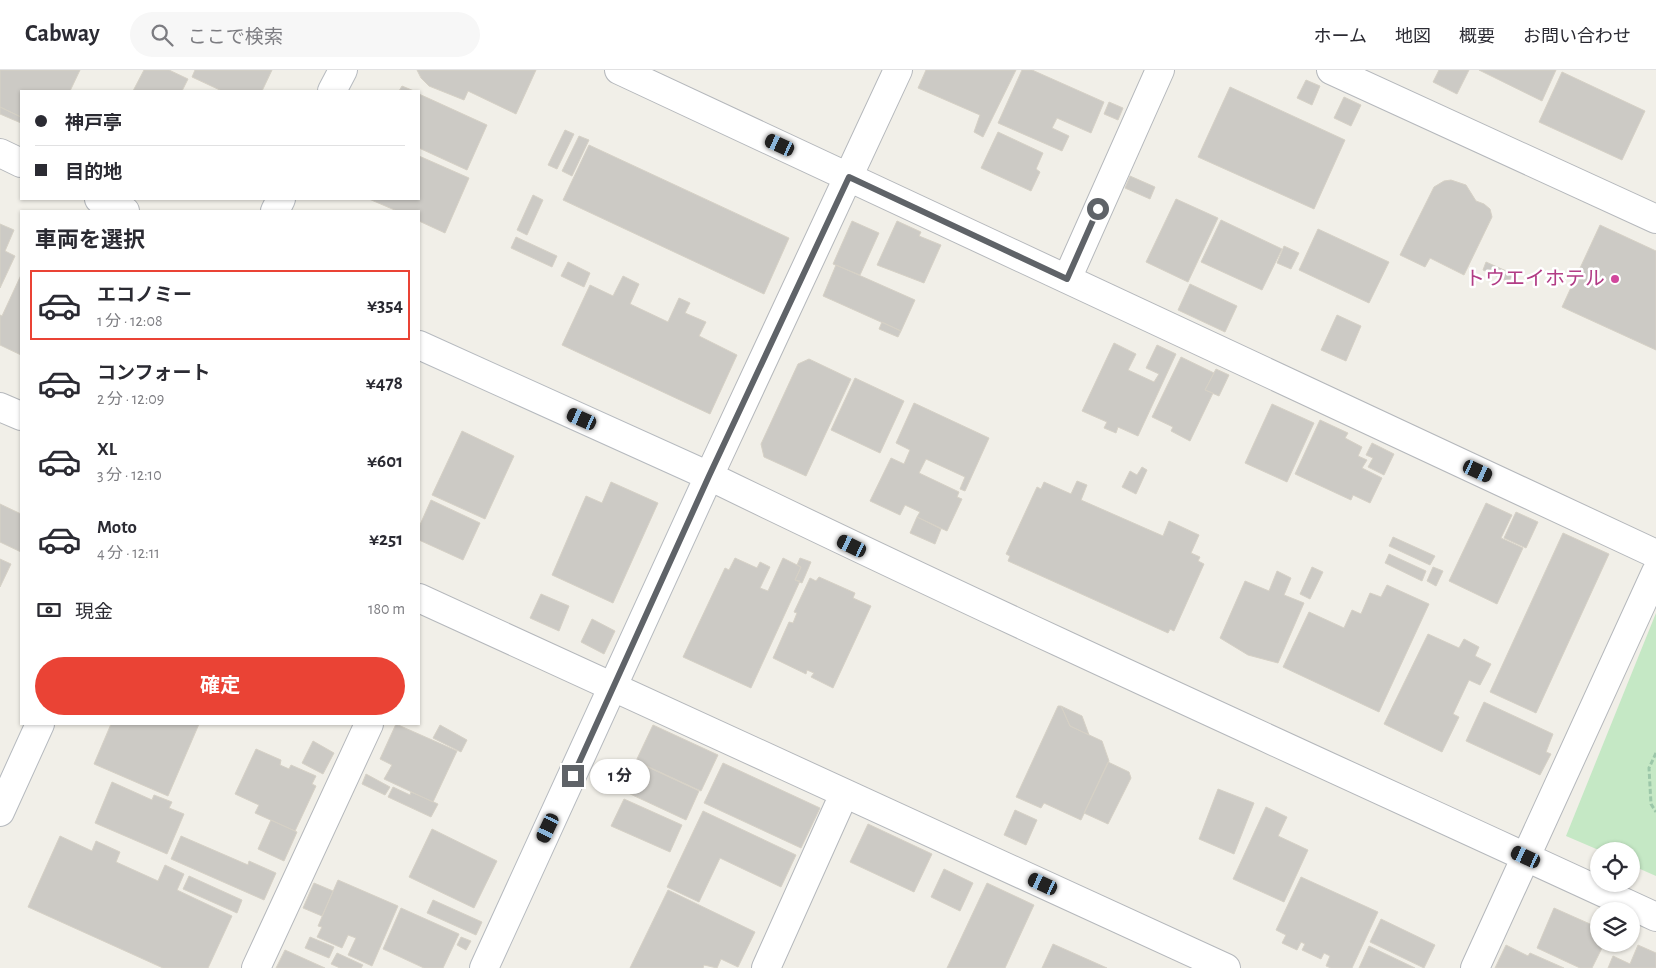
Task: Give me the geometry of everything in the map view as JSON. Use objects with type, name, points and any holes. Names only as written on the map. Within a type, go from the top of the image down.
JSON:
[{"type":"street","points":[[333,90],[343,70]]},
{"type":"street","points":[[620,70],[665,79],[849,177],[1656,554]]},
{"type":"street","points":[[484,968],[709,476],[898,70]]},
{"type":"street","points":[[1067,279],[1160,70]]},
{"type":"street","points":[[1331,70],[1656,219]]},
{"type":"street","points":[[0,153],[20,163]]},
{"type":"street","points":[[101,200],[123,210]]},
{"type":"street","points":[[420,345],[709,476],[906,571],[1656,917]]},
{"type":"street","points":[[0,407],[20,416]]},
{"type":"street","points":[[1475,968],[1656,572]]},
{"type":"street","points":[[421,605],[613,689],[844,794],[1211,965]]},
{"type":"street","points":[[0,812],[40,725]]},
{"type":"street","points":[[256,968],[369,725]]},
{"type":"street","points":[[766,968],[844,794]]},
{"type":"path","points":[[1656,753],[1649,768],[1651,804],[1656,812]]},
{"type":"green space","points":[[1656,613],[1656,876],[1640,869],[1640,842],[1590,842],[1590,846],[1566,836]]},
{"type":"building","points":[[0,70],[80,70],[70,90],[20,90],[20,117],[0,107]]},
{"type":"building","points":[[144,70],[169,70],[188,79],[182,90],[134,90]]},
{"type":"building","points":[[195,70],[272,70],[262,90],[220,90],[192,77]]},
{"type":"building","points":[[417,70],[536,70],[516,114],[468,91],[464,100],[429,86],[421,78]]},
{"type":"building","points":[[926,70],[1016,70],[983,137],[974,132],[980,115],[918,88]]},
{"type":"building","points":[[1022,70],[1032,70],[1104,102],[1091,133],[1057,118],[1052,128],[1069,136],[1062,151],[998,123]]},
{"type":"building","points":[[1439,70],[1469,70],[1457,94],[1433,82]]},
{"type":"building","points":[[1479,70],[1556,70],[1542,101]]},
{"type":"building","points":[[1562,72],[1645,111],[1622,160],[1539,122]]},
{"type":"building","points":[[1306,80],[1320,86],[1312,105],[1297,98]]},
{"type":"building","points":[[402,86],[412,90],[400,90]]},
{"type":"building","points":[[1230,87],[1345,140],[1314,209],[1198,157]]},
{"type":"building","points":[[420,94],[487,125],[467,170],[420,148]]},
{"type":"building","points":[[1344,97],[1361,105],[1351,126],[1334,118]]},
{"type":"building","points":[[1109,102],[1123,108],[1118,120],[1104,114]]},
{"type":"building","points":[[0,107],[20,117],[20,123],[0,114]]},
{"type":"building","points":[[565,130],[574,134],[557,169],[548,165]]},
{"type":"building","points":[[998,132],[1043,153],[1036,169],[1040,172],[1031,191],[981,168]]},
{"type":"building","points":[[579,136],[589,140],[572,176],[562,171]]},
{"type":"building","points":[[589,145],[789,238],[764,294],[563,200]]},
{"type":"building","points":[[420,156],[469,178],[445,233],[420,221],[420,210],[395,210],[371,200],[420,200]]},
{"type":"building","points":[[1130,176],[1155,187],[1150,199],[1125,188]]},
{"type":"building","points":[[1451,180],[1466,185],[1476,201],[1490,209],[1492,217],[1464,275],[1430,258],[1425,267],[1400,255],[1434,187],[1444,181]]},
{"type":"building","points":[[533,195],[543,200],[527,235],[517,230]]},
{"type":"building","points":[[1176,199],[1218,218],[1188,282],[1146,262]]},
{"type":"building","points":[[1221,220],[1282,249],[1262,290],[1201,262]]},
{"type":"building","points":[[852,221],[879,233],[860,275],[833,264]]},
{"type":"building","points":[[897,221],[921,232],[919,236],[941,245],[924,283],[877,265]]},
{"type":"building","points":[[0,224],[14,230],[5,251],[15,256],[0,288]]},
{"type":"building","name":"トウエイホテル","points":[[1600,225],[1656,251],[1656,350],[1562,307]]},
{"type":"building","points":[[1318,229],[1389,262],[1369,303],[1299,270]]},
{"type":"building","points":[[516,237],[557,256],[552,267],[511,248]]},
{"type":"building","points":[[1284,246],[1299,253],[1291,269],[1277,263]]},
{"type":"building","points":[[568,262],[590,273],[584,287],[561,276]]},
{"type":"building","points":[[1486,262],[1513,274],[1509,282],[1483,270]]},
{"type":"building","points":[[836,265],[915,300],[901,331],[823,296]]},
{"type":"building","points":[[623,276],[639,284],[630,304],[668,322],[679,298],[690,303],[685,313],[706,322],[699,336],[737,355],[710,414],[562,345],[590,285],[613,296]]},
{"type":"building","points":[[20,277],[20,355],[0,345],[0,315],[2,316]]},
{"type":"building","points":[[1190,284],[1237,306],[1225,332],[1178,310]]},
{"type":"building","points":[[1337,315],[1361,326],[1346,361],[1321,350]]},
{"type":"building","points":[[882,322],[901,331],[898,337],[879,329]]},
{"type":"building","points":[[1114,343],[1136,354],[1128,370],[1154,382],[1159,374],[1146,368],[1157,345],[1176,354],[1138,436],[1118,427],[1116,433],[1104,428],[1107,422],[1082,411]]},
{"type":"building","points":[[1181,357],[1214,373],[1205,390],[1213,393],[1190,441],[1171,431],[1173,427],[1152,417]]},
{"type":"building","points":[[809,359],[851,379],[806,476],[764,457],[761,444],[798,364]]},
{"type":"building","points":[[1216,369],[1229,375],[1219,396],[1205,390]]},
{"type":"building","points":[[855,378],[904,401],[880,453],[831,430]]},
{"type":"building","points":[[914,403],[989,438],[965,491],[960,489],[965,477],[926,459],[919,473],[959,492],[957,497],[962,499],[947,531],[917,517],[920,512],[905,505],[900,515],[870,501],[891,458],[904,464],[910,450],[896,443]]},
{"type":"building","points":[[1272,404],[1314,423],[1287,482],[1245,463]]},
{"type":"building","points":[[1320,420],[1348,433],[1345,438],[1362,447],[1358,456],[1367,460],[1362,468],[1382,478],[1370,503],[1353,495],[1351,500],[1295,474]]},
{"type":"building","points":[[462,431],[514,456],[485,519],[432,495]]},
{"type":"building","points":[[1372,443],[1394,454],[1384,475],[1368,467],[1373,458],[1366,455]]},
{"type":"building","points":[[1142,467],[1147,470],[1136,494],[1122,487],[1130,471],[1137,475]]},
{"type":"building","points":[[1077,481],[1087,485],[1081,500],[1163,536],[1169,521],[1199,535],[1191,553],[1200,557],[1198,561],[1204,564],[1174,631],[1170,629],[1168,633],[1008,561],[1010,556],[1006,554],[1037,487],[1041,489],[1044,482],[1071,494]]},
{"type":"building","points":[[611,482],[658,503],[613,603],[552,575],[586,496],[602,503]]},
{"type":"building","points":[[431,500],[480,523],[463,560],[420,540],[420,525]]},
{"type":"building","points":[[1486,503],[1512,515],[1501,538],[1523,548],[1497,604],[1449,581]]},
{"type":"building","points":[[0,504],[20,514],[20,552],[0,542]]},
{"type":"building","points":[[1516,512],[1538,522],[1526,548],[1504,538]]},
{"type":"building","points":[[917,517],[941,529],[935,544],[910,533]]},
{"type":"building","points":[[1563,533],[1609,554],[1536,713],[1490,692]]},
{"type":"building","points":[[1393,537],[1435,556],[1430,565],[1389,546]]},
{"type":"building","points":[[1389,554],[1426,571],[1422,581],[1385,563]]},
{"type":"building","points":[[735,558],[757,568],[760,562],[770,567],[760,588],[768,591],[783,558],[801,567],[795,580],[800,581],[751,688],[683,657],[725,568],[729,570]]},
{"type":"building","points":[[800,558],[811,562],[802,583],[795,580],[801,567],[797,565]]},
{"type":"building","points":[[0,559],[11,564],[0,587]]},
{"type":"building","points":[[1312,567],[1323,572],[1310,599],[1300,594]]},
{"type":"building","points":[[1433,567],[1443,571],[1436,586],[1427,581]]},
{"type":"building","points":[[1277,571],[1291,578],[1284,595],[1304,603],[1278,663],[1248,655],[1220,638],[1245,581],[1269,591]]},
{"type":"building","points":[[819,577],[855,593],[853,598],[871,606],[833,688],[811,677],[814,673],[807,670],[806,674],[773,658],[789,622],[793,623],[797,613],[794,612],[810,578],[816,581]]},
{"type":"building","points":[[1387,585],[1429,604],[1379,712],[1283,667],[1309,612],[1344,628],[1352,610],[1361,614],[1370,593],[1381,597]]},
{"type":"building","points":[[541,594],[569,606],[559,631],[530,618]]},
{"type":"building","points":[[592,619],[615,631],[604,654],[581,642]]},
{"type":"building","points":[[1428,634],[1459,648],[1464,639],[1479,647],[1475,656],[1491,664],[1480,685],[1469,680],[1453,714],[1459,717],[1442,752],[1384,724]]},
{"type":"building","points":[[1484,702],[1553,734],[1546,752],[1551,754],[1540,775],[1466,741]]},
{"type":"building","points":[[1058,706],[1061,706],[1070,726],[1102,741],[1109,761],[1081,820],[1044,803],[1041,808],[1016,797]]},
{"type":"building","points":[[1061,706],[1082,716],[1089,735],[1070,726]]},
{"type":"building","points":[[111,725],[199,725],[168,796],[94,764]]},
{"type":"building","points":[[396,725],[457,751],[433,802],[384,779],[392,765],[380,759]]},
{"type":"building","points":[[440,725],[467,740],[461,752],[433,738]]},
{"type":"building","points":[[653,725],[718,755],[701,791],[636,761]]},
{"type":"building","points":[[313,741],[334,753],[323,774],[302,763]]},
{"type":"building","points":[[256,749],[281,760],[280,765],[289,769],[291,765],[316,776],[312,784],[316,786],[295,831],[255,813],[259,805],[235,794]]},
{"type":"building","points":[[1108,762],[1129,772],[1131,778],[1108,824],[1084,813]]},
{"type":"building","points":[[639,763],[699,791],[686,820],[626,792]]},
{"type":"building","points":[[723,763],[820,808],[801,848],[704,803]]},
{"type":"building","points":[[366,774],[390,787],[385,795],[362,784]]},
{"type":"building","points":[[112,782],[152,800],[154,795],[172,802],[169,808],[184,814],[167,854],[95,823]]},
{"type":"building","points":[[393,787],[410,795],[411,792],[438,804],[431,817],[388,797]]},
{"type":"building","points":[[1218,789],[1254,803],[1234,854],[1199,839]]},
{"type":"building","points":[[624,799],[682,825],[670,852],[611,826]]},
{"type":"building","points":[[1266,807],[1287,817],[1278,836],[1308,850],[1284,902],[1233,879]]},
{"type":"building","points":[[1015,810],[1037,820],[1026,845],[1004,835]]},
{"type":"building","points":[[703,811],[796,855],[781,887],[720,858],[699,902],[667,887]]},
{"type":"building","points":[[271,820],[297,832],[284,861],[258,849]]},
{"type":"building","points":[[868,824],[932,854],[914,892],[850,862]]},
{"type":"building","points":[[432,829],[497,861],[474,908],[409,877]]},
{"type":"building","points":[[60,836],[92,851],[96,841],[120,852],[116,862],[158,881],[165,865],[184,874],[177,890],[232,916],[208,968],[163,968],[28,907]]},
{"type":"building","points":[[181,836],[248,865],[249,861],[276,873],[264,900],[171,859]]},
{"type":"building","points":[[944,869],[973,883],[960,911],[931,897]]},
{"type":"building","points":[[189,876],[242,900],[237,913],[183,889]]},
{"type":"building","points":[[1301,877],[1378,912],[1352,968],[1331,968],[1326,966],[1330,956],[1324,953],[1321,959],[1302,950],[1305,944],[1301,942],[1297,950],[1282,943],[1286,935],[1276,930]]},
{"type":"building","points":[[338,880],[398,906],[372,966],[348,955],[356,938],[348,935],[342,948],[317,937],[322,927],[318,926]]},
{"type":"building","points":[[314,883],[333,891],[322,916],[303,908]]},
{"type":"building","points":[[987,883],[1034,905],[1005,968],[947,968]]},
{"type":"building","points":[[668,890],[755,932],[738,967],[721,959],[717,968],[704,965],[703,968],[630,968]]},
{"type":"building","points":[[433,900],[482,922],[476,935],[427,913]]},
{"type":"building","points":[[401,908],[459,934],[443,968],[424,968],[383,949]]},
{"type":"building","points":[[1554,908],[1590,924],[1590,952],[1600,952],[1592,968],[1580,968],[1537,948]]},
{"type":"building","points":[[1381,919],[1435,945],[1424,968],[1370,942]]},
{"type":"building","points":[[310,937],[334,947],[329,958],[305,948]]},
{"type":"building","points":[[461,937],[471,941],[466,950],[457,945]]},
{"type":"building","points":[[1053,944],[1107,968],[1042,968]]},
{"type":"building","points":[[1506,945],[1528,956],[1530,953],[1564,968],[1495,968]]},
{"type":"building","points":[[1369,946],[1415,968],[1359,968]]},
{"type":"building","points":[[1640,946],[1656,953],[1656,968],[1608,968],[1613,956],[1630,964],[1635,952],[1640,952]]},
{"type":"building","points":[[285,950],[325,968],[276,968]]},
{"type":"building","points":[[337,953],[363,965],[361,968],[340,968],[331,964]]},
{"type":"place","name":"トウエイホテル","points":[[1615,279]]},
{"type":"route","points":[[573,776],[709,476],[849,177],[1067,279],[1098,209]]}]
